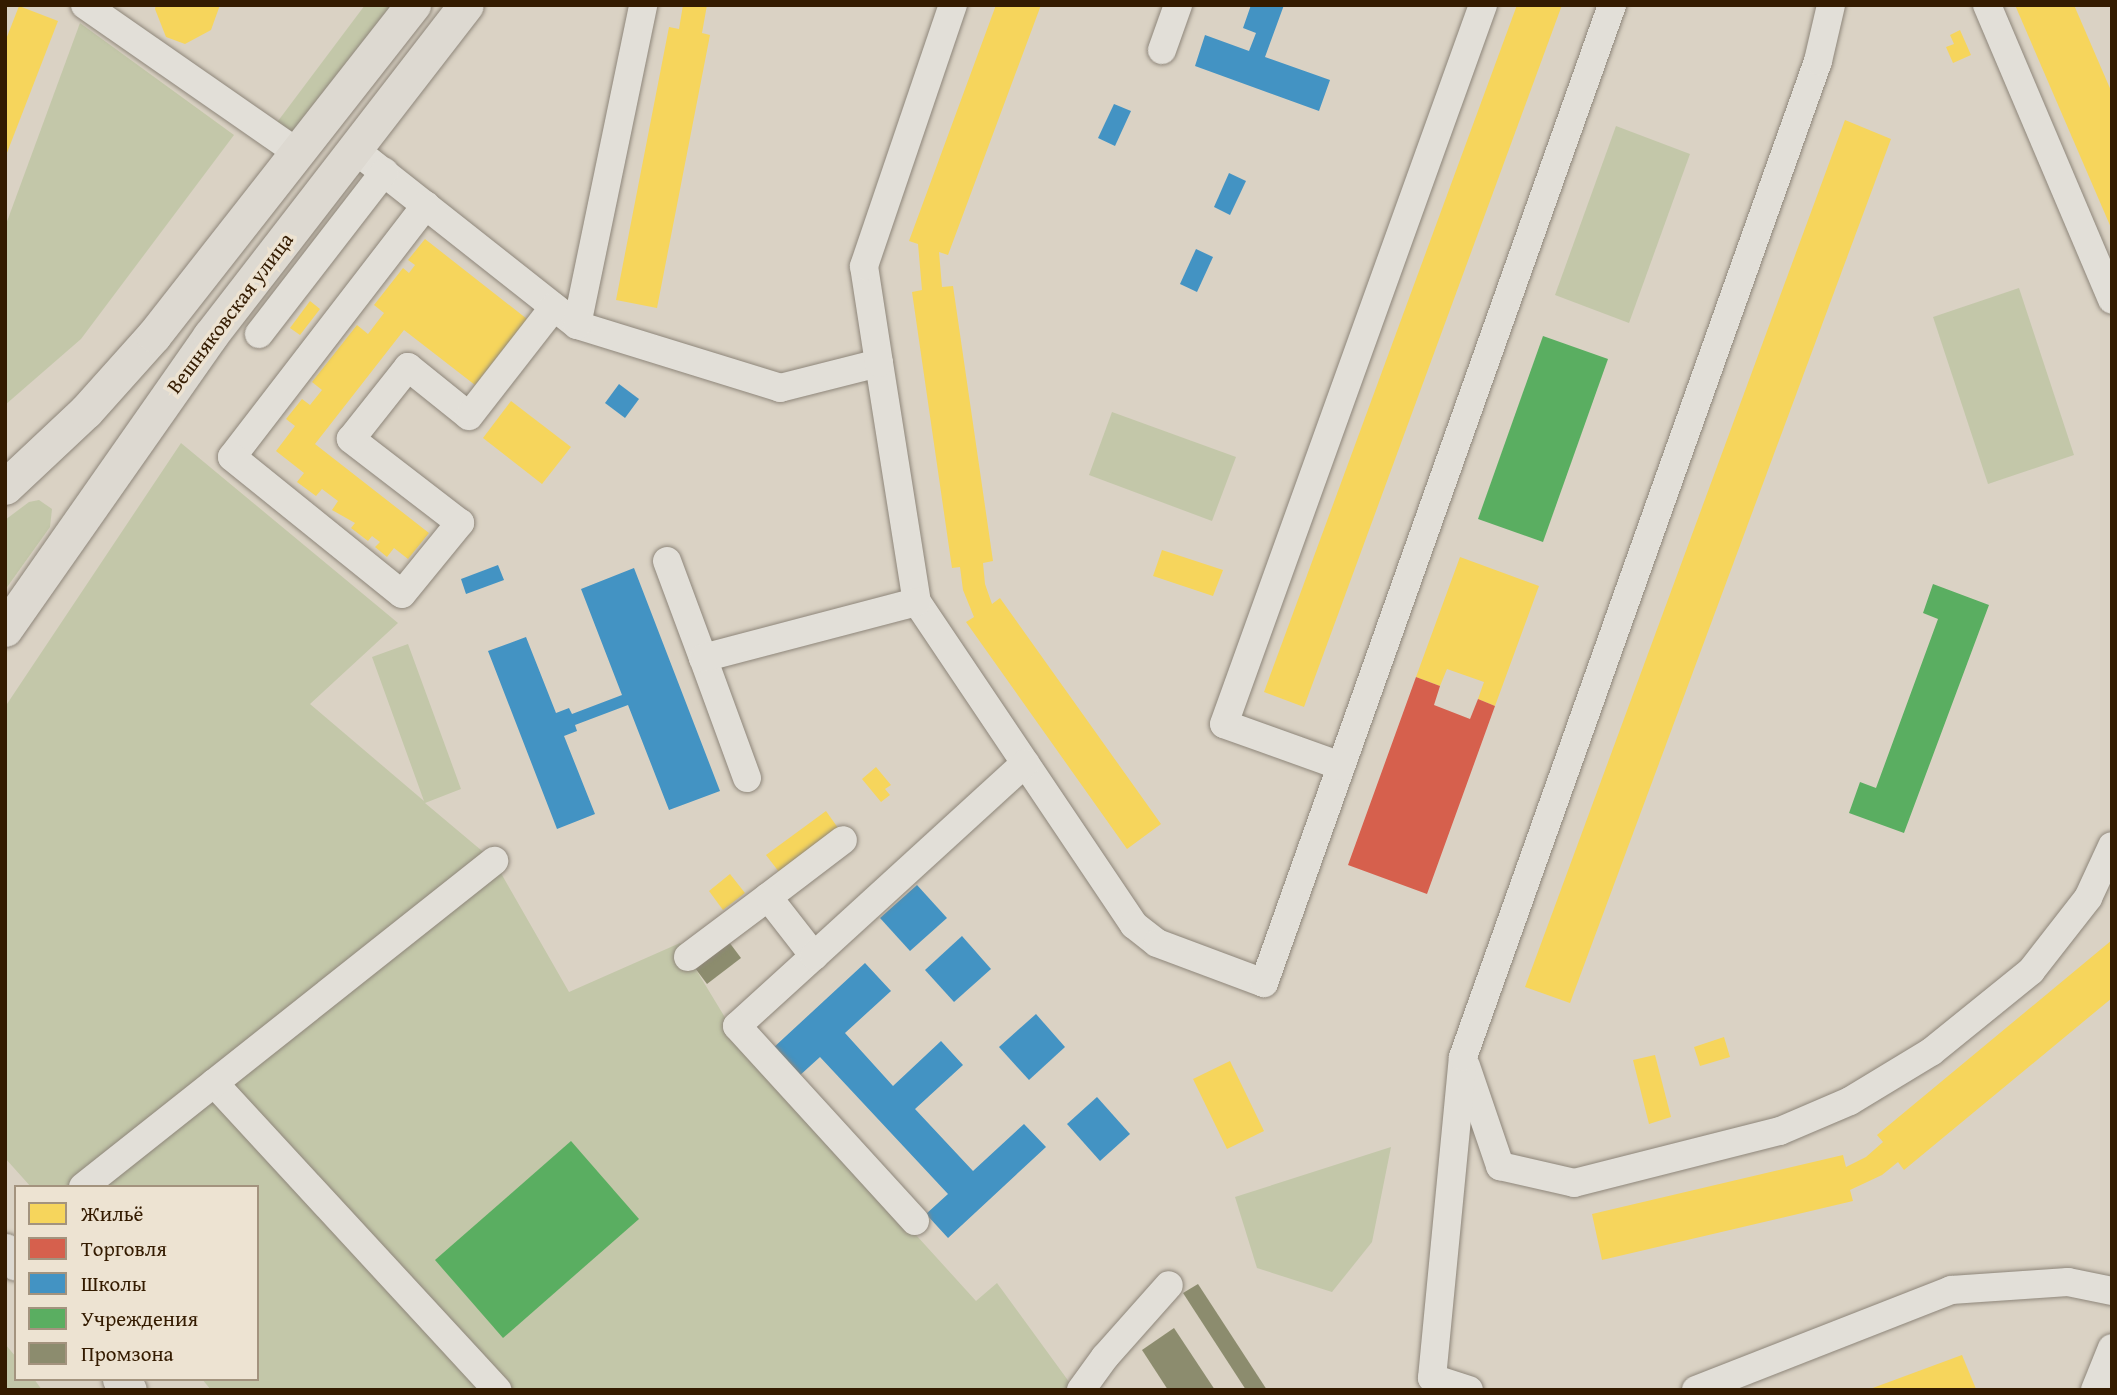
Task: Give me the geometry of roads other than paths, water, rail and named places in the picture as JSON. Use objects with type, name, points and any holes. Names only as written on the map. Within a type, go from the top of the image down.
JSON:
[{"type":"main road","name":"Вешняковская улица","points":[[5,488],[121,374],[197,283],[413,5]]},
{"type":"main road","name":"Вешняковская улица","points":[[5,629],[210,336],[466,5]]},
{"type":"street","points":[[85,5],[298,153]]},
{"type":"street","points":[[577,325],[643,5]]},
{"type":"street","points":[[953,5],[864,266],[917,602],[1134,925],[1157,943],[1264,983],[1612,5]]},
{"type":"street","points":[[1162,50],[1178,5]]},
{"type":"street","points":[[1341,766],[1224,724],[1483,5]]},
{"type":"street","points":[[1469,1390],[1432,1378],[1463,1057],[1818,61],[1831,5]]},
{"type":"street","points":[[1987,5],[2112,300]]},
{"type":"street","points":[[354,149],[577,325],[780,388],[879,363]]},
{"type":"street","points":[[259,334],[384,172]]},
{"type":"street","points":[[426,205],[232,457],[402,594],[460,523],[351,439],[408,367],[469,416],[554,307]]},
{"type":"street","points":[[667,561],[747,778]]},
{"type":"street","points":[[703,657],[917,602]]},
{"type":"street","points":[[915,1221],[737,1026],[1026,763]]},
{"type":"street","points":[[688,957],[843,841]]},
{"type":"street","points":[[1463,1057],[1500,1166],[1574,1183],[1780,1131],[1850,1101],[1931,1052],[2031,971],[2088,898],[2112,846]]},
{"type":"street","points":[[86,1185],[494,861]]},
{"type":"street","points":[[768,897],[814,956]]},
{"type":"street","points":[[214,1083],[497,1390]]},
{"type":"street","points":[[1696,1390],[1951,1290],[2068,1282],[2112,1291]]},
{"type":"street","points":[[1082,1390],[1105,1357],[1169,1285]]},
{"type":"street","points":[[2095,1390],[2112,1348]]}]
